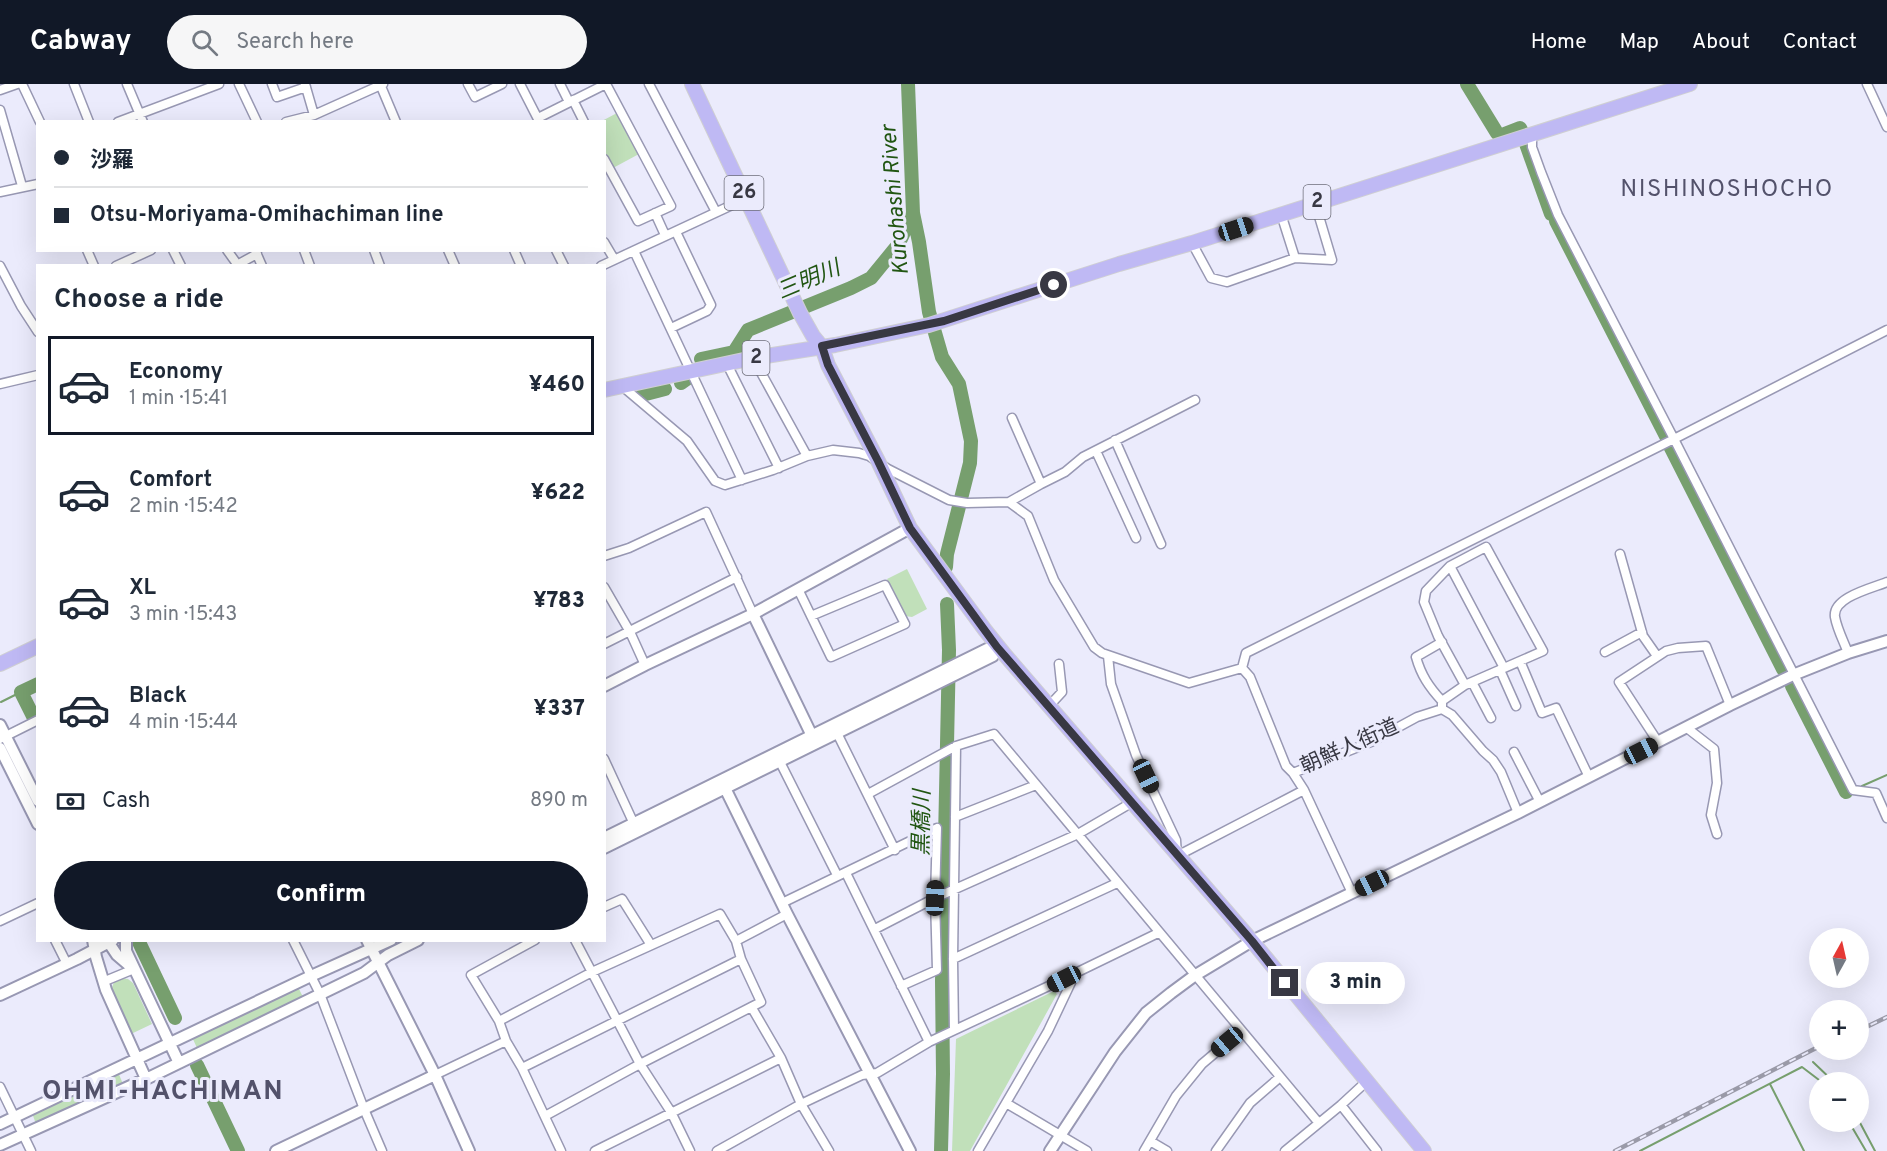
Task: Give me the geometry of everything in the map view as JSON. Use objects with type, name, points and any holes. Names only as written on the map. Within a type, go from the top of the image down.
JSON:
[{"type":"main road","name":"26","points":[[692,84],[798,307],[813,336],[822,346],[828,365],[910,528],[997,647],[1252,941],[1423,1149]]},
{"type":"main road","name":"2","points":[[606,390],[630,393],[691,372],[944,321],[1690,84]]},
{"type":"main road","points":[[0,664],[36,647]]},
{"type":"street","points":[[0,90],[17,84]]},
{"type":"street","points":[[22,84],[39,120]]},
{"type":"street","points":[[74,84],[88,120]]},
{"type":"street","points":[[127,84],[142,117],[219,84]]},
{"type":"street","points":[[239,84],[256,120]]},
{"type":"street","points":[[272,84],[277,97],[305,86],[312,117]]},
{"type":"street","points":[[296,120],[312,117],[381,84],[395,120]]},
{"type":"street","points":[[468,84],[475,97],[502,84]]},
{"type":"street","points":[[520,84],[539,120],[598,85],[606,84],[670,206],[638,221],[606,163]]},
{"type":"street","points":[[560,84],[583,120]]},
{"type":"street","points":[[648,84],[716,212]]},
{"type":"street","points":[[1867,84],[1887,127]]},
{"type":"street","points":[[0,110],[22,186]]},
{"type":"street","points":[[1532,135],[1532,147],[1558,215],[1793,675],[1853,790],[1876,794],[1887,818]]},
{"type":"street","points":[[0,192],[22,186],[36,187]]},
{"type":"street","points":[[605,264],[747,198]]},
{"type":"street","points":[[1192,243],[1211,278],[1227,282],[1295,258],[1332,260],[1315,203]]},
{"type":"street","points":[[655,213],[665,235]]},
{"type":"street","points":[[1281,214],[1295,258]]},
{"type":"street","points":[[670,328],[707,311],[711,305],[676,232]]},
{"type":"street","points":[[606,245],[614,259]]},
{"type":"street","points":[[634,251],[742,480]]},
{"type":"street","points":[[124,252],[126,262]]},
{"type":"street","points":[[121,264],[147,252]]},
{"type":"street","points":[[238,264],[256,252]]},
{"type":"street","points":[[0,266],[36,329]]},
{"type":"street","points":[[1009,502],[1028,516],[1054,580],[1094,647],[1108,656],[1189,683],[1242,668],[1246,653],[1887,330]]},
{"type":"street","points":[[753,358],[807,456]]},
{"type":"street","points":[[727,364],[778,468]]},
{"type":"street","points":[[0,384],[36,375]]},
{"type":"street","points":[[630,393],[687,441],[716,481],[725,485],[807,456],[833,450],[859,453],[949,500],[967,504],[1009,502],[1065,472],[1083,457],[1195,400]]},
{"type":"street","points":[[1012,418],[1041,484]]},
{"type":"street","points":[[1115,440],[1161,544]]},
{"type":"street","points":[[1096,451],[1136,538]]},
{"type":"street","points":[[606,555],[629,548],[706,512],[814,740]]},
{"type":"street","points":[[606,685],[645,664],[753,614],[910,528]]},
{"type":"street","name":"朝鮮人街道","points":[[1242,668],[1250,677],[1287,766],[1293,773],[1371,742],[1442,705],[1468,684],[1543,651],[1486,547],[1450,566]]},
{"type":"street","points":[[1620,554],[1642,632],[1657,656]]},
{"type":"street","points":[[1491,718],[1442,642],[1424,602],[1426,591],[1450,566],[1502,669],[1516,706]]},
{"type":"street","points":[[606,643],[737,577]]},
{"type":"street","points":[[1848,653],[1834,615],[1838,605],[1844,599],[1887,582]]},
{"type":"street","points":[[798,589],[811,616],[831,657],[905,624],[885,585],[811,616]]},
{"type":"street","points":[[606,591],[630,632],[645,664]]},
{"type":"street","points":[[1605,652],[1642,632]]},
{"type":"street","points":[[1050,1151],[1114,1052],[1146,1013],[1194,976],[1252,941],[1518,813],[1730,705],[1793,675],[1848,653],[1887,641]]},
{"type":"street","points":[[1442,642],[1416,657],[1420,670],[1442,705],[1502,772],[1518,813]]},
{"type":"street","points":[[1658,742],[1619,682],[1657,656],[1678,648],[1706,646],[1730,705]]},
{"type":"street","points":[[606,847],[723,784],[780,762],[814,740],[837,733],[958,668],[993,656],[997,647]]},
{"type":"street","points":[[1108,656],[1112,684],[1136,755],[1176,840],[1177,856],[1304,790]]},
{"type":"street","points":[[1520,661],[1542,713],[1556,708],[1589,777]]},
{"type":"street","points":[[1049,706],[1062,692],[1059,664]]},
{"type":"street","points":[[606,837],[723,784],[937,679]]},
{"type":"street","points":[[3,737],[36,722]]},
{"type":"street","points":[[0,725],[3,737],[36,797]]},
{"type":"street","points":[[1687,728],[1713,749],[1718,783],[1711,815],[1717,834]]},
{"type":"street","points":[[837,733],[895,850]]},
{"type":"street","points":[[868,794],[956,746],[994,734],[1318,1122]]},
{"type":"street","points":[[952,1031],[956,746]]},
{"type":"street","points":[[0,748],[36,820]]},
{"type":"street","points":[[1514,752],[1540,802]]},
{"type":"street","points":[[606,762],[634,824]]},
{"type":"street","points":[[780,762],[875,929],[929,1042]]},
{"type":"street","points":[[1293,773],[1304,790],[1352,893]]},
{"type":"street","points":[[723,784],[787,915],[910,1151]]},
{"type":"street","points":[[955,817],[1036,785]]},
{"type":"street","points":[[875,929],[935,898],[1078,834],[1131,803]]},
{"type":"street","points":[[782,903],[937,828],[935,898],[937,970],[901,986]]},
{"type":"street","points":[[953,958],[1118,883]]},
{"type":"street","points":[[606,907],[622,899],[651,945]]},
{"type":"street","points":[[0,921],[36,903]]},
{"type":"street","points":[[499,1021],[592,972],[720,914],[736,940],[741,959],[761,1002],[545,1116]]},
{"type":"street","points":[[736,940],[787,915]]},
{"type":"street","points":[[717,1151],[801,1104],[869,1073],[878,1073],[929,1042],[1158,933]]},
{"type":"street","points":[[56,942],[67,964]]},
{"type":"street","points":[[110,942],[117,955],[134,969]]},
{"type":"street","points":[[126,942],[126,951],[179,1063]]},
{"type":"street","points":[[293,942],[320,994],[382,1151]]},
{"type":"street","points":[[0,1145],[146,1079],[364,973],[388,955],[414,942]]},
{"type":"street","points":[[531,942],[471,975],[499,1021],[506,1041],[522,1068],[561,1151]]},
{"type":"street","points":[[576,942],[640,1064],[670,1112],[690,1151]]},
{"type":"street","points":[[0,995],[67,964],[94,945],[106,990],[146,1079]]},
{"type":"street","points":[[0,1124],[311,976],[369,945],[435,1075],[469,1151]]},
{"type":"street","points":[[522,1068],[741,959]]},
{"type":"street","points":[[105,981],[134,969]]},
{"type":"street","points":[[978,1151],[1048,1031],[1075,973]]},
{"type":"street","points":[[752,1008],[781,1058],[801,1104],[829,1151]]},
{"type":"street","points":[[1144,1151],[1176,1096],[1202,1064],[1241,1031]]},
{"type":"street","points":[[276,1151],[506,1041]]},
{"type":"street","points":[[595,1151],[781,1058]]},
{"type":"street","points":[[1216,1151],[1250,1103],[1280,1077]]},
{"type":"street","points":[[1290,1149],[1367,1081]]},
{"type":"street","points":[[0,1087],[31,1151]]},
{"type":"street","points":[[1006,1103],[1087,1151]]},
{"type":"street","points":[[1341,1106],[1377,1151]]},
{"type":"street","points":[[1150,1141],[1167,1151]]},
{"type":"green space","points":[[617,113],[639,154],[613,168],[606,154],[606,120],[604,120]]},
{"type":"green space","points":[[907,569],[927,609],[912,617],[905,616],[887,579]]},
{"type":"green space","points":[[122,978],[133,983],[152,1024],[131,1034],[111,990],[114,982]]},
{"type":"green space","points":[[298,987],[303,997],[197,1048],[192,1037]]},
{"type":"green space","points":[[1054,991],[1057,994],[970,1151],[952,1151],[956,1039]]},
{"type":"green space","points":[[118,1072],[123,1084],[36,1124],[32,1113]]},
{"type":"waterway","name":"黒橋川","points":[[908,84],[913,213],[929,312],[942,357],[959,384],[971,441],[970,463],[947,554],[946,567]]},
{"type":"waterway","points":[[1467,84],[1497,133],[1502,135],[1520,128],[1522,132]]},
{"type":"waterway","points":[[1525,141],[1551,214]]},
{"type":"waterway","name":"三明川","points":[[701,359],[734,352],[748,330],[871,278],[898,245],[913,213]]},
{"type":"waterway","points":[[1556,221],[1667,438]]},
{"type":"waterway","name":"三明川","points":[[681,383],[688,378]]},
{"type":"waterway","name":"三明川","points":[[638,396],[665,389]]},
{"type":"waterway","points":[[1670,446],[1783,669]]},
{"type":"waterway","name":"黒橋川","points":[[941,1151],[949,650],[947,604]]},
{"type":"waterway","name":"三明川","points":[[34,718],[21,692],[36,685]]},
{"type":"waterway","points":[[1792,686],[1846,792]]},
{"type":"waterway","points":[[1,702],[21,692]]},
{"type":"waterway","points":[[1862,786],[1887,775]]},
{"type":"waterway","name":"三明川","points":[[139,942],[175,1018]]},
{"type":"waterway","points":[[1813,1062],[1823,1072]]},
{"type":"waterway","name":"三明川","points":[[197,1065],[238,1151]]},
{"type":"waterway","points":[[1640,1151],[1802,1067],[1809,1072]]},
{"type":"waterway","points":[[1770,1084],[1804,1151]]},
{"type":"waterway","points":[[1855,1132],[1866,1151]]},
{"type":"waterway","points":[[1865,1132],[1875,1151]]},
{"type":"railway","points":[[1869,1026],[1887,1017]]},
{"type":"railway","points":[[1615,1151],[1809,1052]]},
{"type":"district","name":"NISHINOSHOCHO","points":[[1727,190]]},
{"type":"district","name":"OHMI-HACHIMAN","points":[[163,1092]]},
{"type":"route","points":[[1054,285],[929,325],[822,346],[828,365],[910,528],[997,647],[1252,941],[1285,983]]},
{"type":"water label","name":"Kurohashi River","points":[[896,200]]}]
